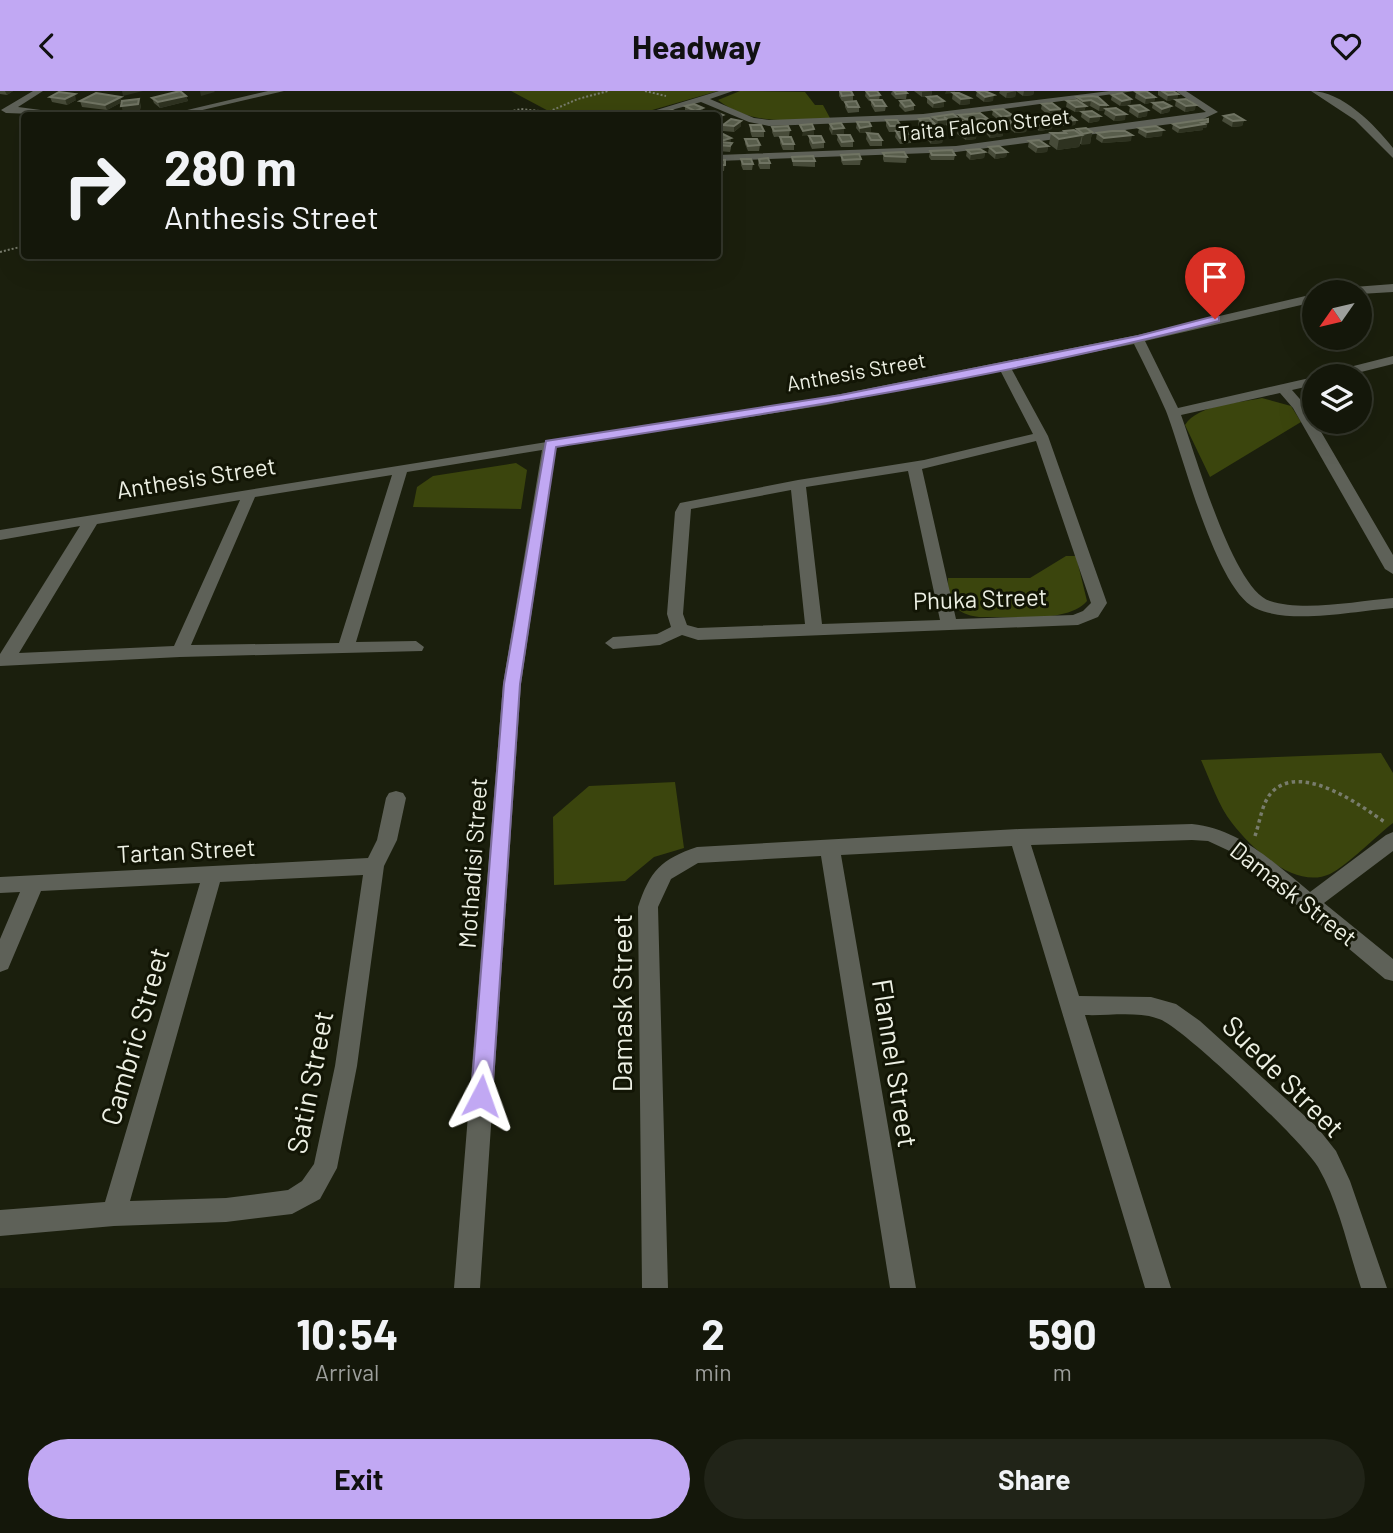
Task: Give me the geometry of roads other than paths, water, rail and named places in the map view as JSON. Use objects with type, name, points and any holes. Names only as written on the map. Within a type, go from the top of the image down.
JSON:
[{"type":"street","points":[[4,110],[39,91]]},
{"type":"street","points":[[185,112],[280,91]]},
{"type":"street","points":[[656,112],[729,91]]},
{"type":"street","points":[[702,99],[752,120],[769,123],[918,117],[1131,91]]},
{"type":"street","name":"Taita Falcon Street","points":[[721,158],[956,149],[1201,117],[1213,111],[1180,91]]},
{"type":"street","points":[[1315,91],[1359,117],[1393,155]]},
{"type":"street","points":[[4,110],[25,112]]},
{"type":"street","points":[[1372,290],[1393,288]]},
{"type":"street","name":"Anthesis Street","points":[[0,535],[826,401],[1138,339],[1302,301]]},
{"type":"street","points":[[1138,339],[1173,413],[1216,533],[1249,597],[1259,604],[1284,610],[1393,603]]},
{"type":"street","points":[[1372,365],[1393,360]]},
{"type":"street","name":"Phuka Street","points":[[613,643],[660,639],[680,629],[698,634],[1073,620],[1086,618],[1096,611],[1099,603],[1041,436],[1004,366]]},
{"type":"street","points":[[1173,413],[1302,384]]},
{"type":"street","points":[[1284,389],[1299,406],[1393,569]]},
{"type":"street","points":[[680,629],[675,614],[682,512],[685,506],[798,484],[914,466],[1041,436]]},
{"type":"street","name":"Mothadisi Street","points":[[467,1288],[512,684],[550,444]]},
{"type":"street","points":[[914,466],[948,623]]},
{"type":"street","points":[[346,646],[401,468]]},
{"type":"street","points":[[798,484],[814,629]]},
{"type":"street","points":[[180,651],[250,493]]},
{"type":"street","points":[[3,660],[92,519]]},
{"type":"street","points":[[3,660],[180,651],[416,646]]},
{"type":"street","name":"Satin Street","points":[[0,1223],[114,1214],[226,1210],[292,1202],[311,1189],[325,1168],[346,1066],[374,866],[387,839],[396,798]]},
{"type":"street","name":"Damask Street","points":[[655,1288],[648,907],[655,884],[677,861],[697,855],[1019,837],[1192,832],[1211,834],[1249,854],[1311,902],[1393,972]]},
{"type":"street","points":[[1019,837],[1158,1288]]},
{"type":"street","points":[[1311,902],[1393,840]]},
{"type":"street","name":"Flannel Street","points":[[830,847],[904,1288]]},
{"type":"street","name":"Tartan Street","points":[[0,885],[374,866]]},
{"type":"street","name":"Cambric Street","points":[[114,1214],[212,875]]},
{"type":"street","points":[[0,963],[34,884]]},
{"type":"street","name":"Suede Street","points":[[1071,1005],[1151,1007],[1168,1011],[1192,1028],[1309,1135],[1328,1159],[1374,1288]]}]
